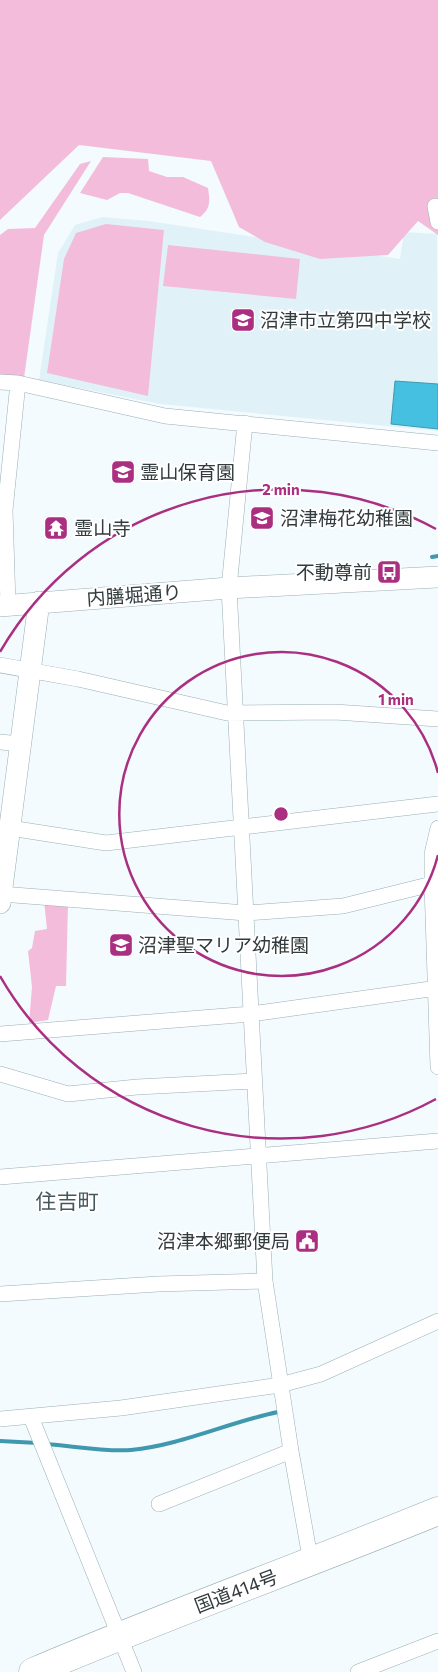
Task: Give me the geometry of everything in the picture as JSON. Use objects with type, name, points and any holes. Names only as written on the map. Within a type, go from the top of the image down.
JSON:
[{"type":"highway","name":"国道414号","points":[[33,1672],[118,1636],[311,1563],[438,1511]]},
{"type":"street","points":[[435,206],[438,222]]},
{"type":"street","points":[[0,382],[18,383],[166,416],[438,443]]},
{"type":"street","points":[[4,606],[2,510],[18,383]]},
{"type":"street","points":[[245,423],[229,588],[265,1281],[280,1385],[311,1563]]},
{"type":"street","name":"内膳堀通り","points":[[4,606],[229,588],[438,577]]},
{"type":"street","points":[[39,602],[32,669],[0,901],[246,913],[343,906],[432,884]]},
{"type":"street","points":[[0,665],[32,669],[234,713],[335,712],[438,720]]},
{"type":"street","points":[[0,742],[21,744]]},
{"type":"street","points":[[10,828],[106,843],[438,804]]},
{"type":"street","points":[[438,828],[432,854],[438,1067]]},
{"type":"street","points":[[0,1034],[251,1014],[437,989]]},
{"type":"street","points":[[0,1074],[68,1094],[136,1087],[254,1080]]},
{"type":"street","points":[[0,1178],[438,1141]]},
{"type":"street","points":[[0,1294],[158,1284],[265,1281]]},
{"type":"street","points":[[0,1419],[121,1408],[280,1385],[321,1374],[438,1321]]},
{"type":"street","points":[[31,1417],[134,1672]]},
{"type":"street","points":[[159,1504],[291,1451]]},
{"type":"street","points":[[358,1672],[438,1641]]},
{"type":"shaded area","points":[[0,0],[438,0],[438,235],[418,221],[388,255],[320,259],[265,242],[239,227],[211,161],[79,145],[0,220]]},
{"type":"shaded area","points":[[103,157],[148,159],[149,171],[167,177],[183,177],[208,188],[208,207],[200,217],[128,193],[120,193],[107,200],[80,193]]},
{"type":"shaded area","points":[[91,161],[44,235],[24,378],[0,376],[0,235],[8,229],[35,228],[80,164]]},
{"type":"shaded area","name":"沼津市立第四中学校","points":[[102,217],[149,221],[400,259],[404,232],[437,234],[438,431],[160,404],[39,380],[58,253],[75,225]]},
{"type":"shaded area","points":[[106,224],[164,230],[148,396],[47,373],[64,259],[76,233]]},
{"type":"shaded area","points":[[168,245],[300,259],[296,299],[163,286]]},
{"type":"shaded area","points":[[44,901],[68,903],[66,986],[56,986],[48,1020],[29,1023],[32,987],[28,951],[32,948],[35,931],[47,929]]},
{"type":"water","points":[[395,381],[438,384],[438,429],[391,424]]},
{"type":"waterway","points":[[432,557],[438,556]]},
{"type":"waterway","points":[[47,1444],[100,1450],[131,1450],[169,1443],[278,1412]]},
{"type":"waterway","points":[[0,1441],[38,1443]]},
{"type":"place","name":"沼津市立第四中学校","points":[[243,320]]},
{"type":"place","name":"霊山保育園","points":[[123,472]]},
{"type":"place","name":"沼津梅花幼稚園","points":[[262,518]]},
{"type":"place","name":"霊山寺","points":[[56,528]]},
{"type":"place","name":"不動尊前","points":[[389,572]]},
{"type":"place","name":"沼津聖マリア幼稚園","points":[[121,945]]},
{"type":"place","name":"沼津本郷郵便局","points":[[307,1241]]},
{"type":"district","name":"住吉町","points":[[67,1202]]}]
